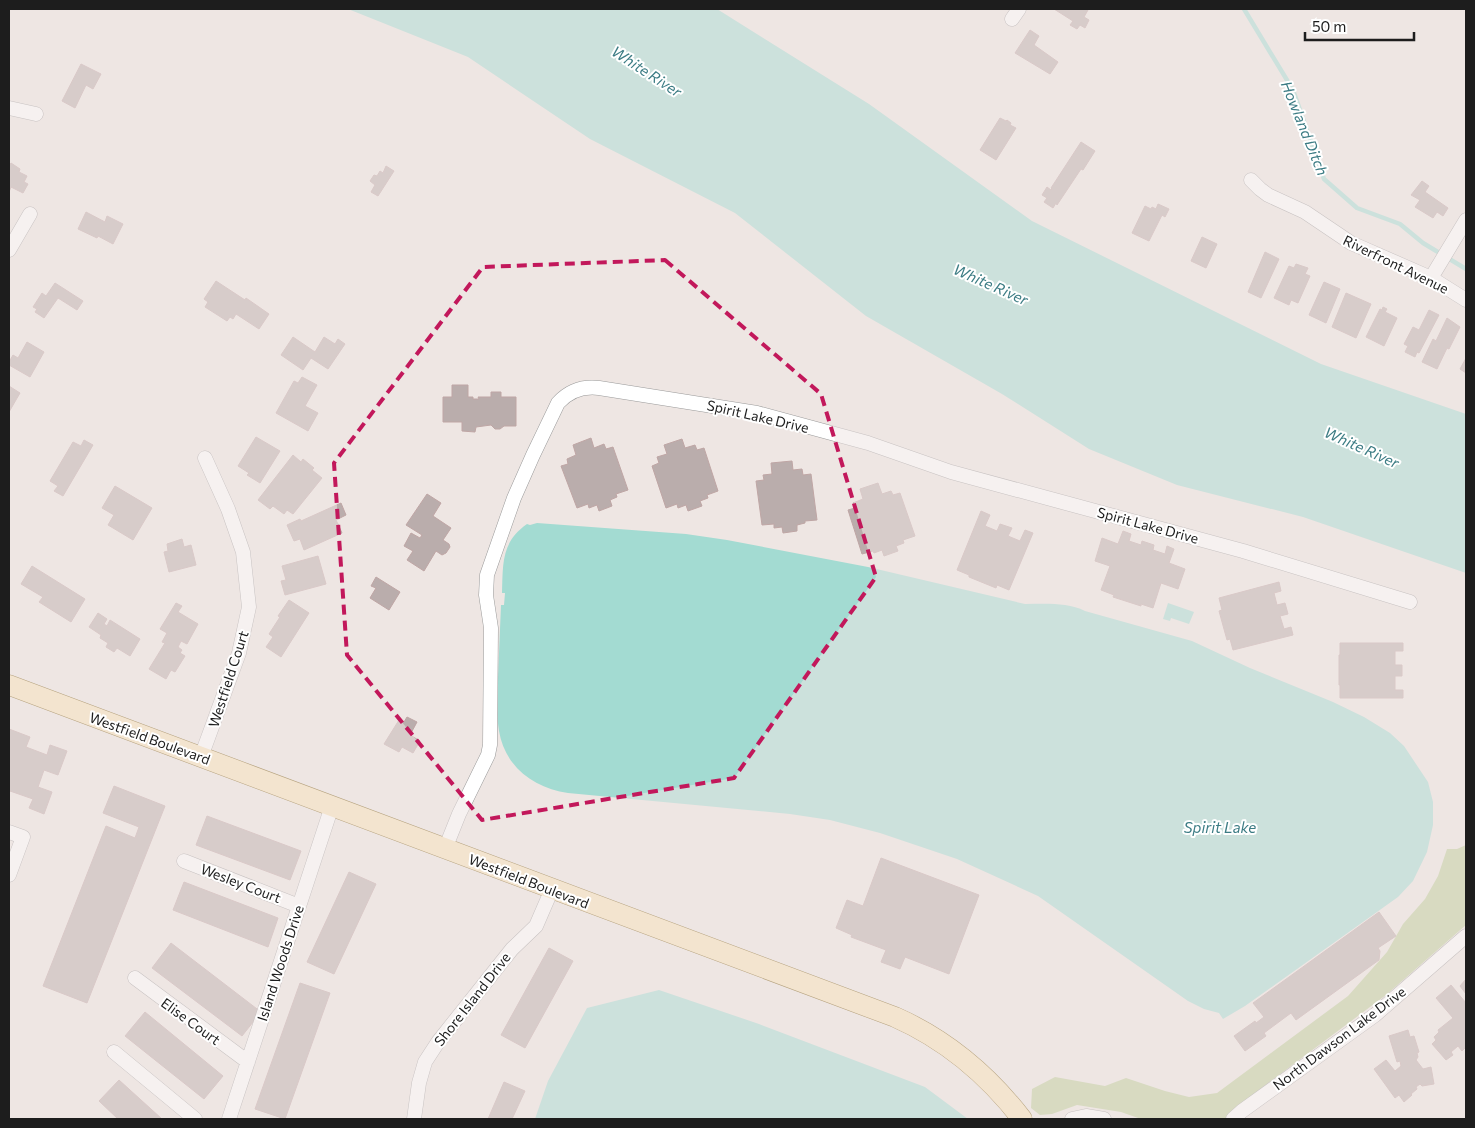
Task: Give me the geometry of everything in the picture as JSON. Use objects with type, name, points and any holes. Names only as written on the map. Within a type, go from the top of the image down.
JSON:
[{"type":"street","points":[[9,108],[36,114]]},
{"type":"street","name":"Riverfront Avenue","points":[[1251,180],[1260,190],[1305,212],[1350,243],[1431,278],[1466,300]]},
{"type":"street","points":[[9,250],[30,214]]},
{"type":"street","points":[[1431,278],[1466,220]]},
{"type":"street","name":"Spirit Lake Drive","points":[[445,849],[459,814],[488,755],[490,745],[491,628],[486,595],[486,580],[489,567],[514,498],[558,403],[563,397],[579,389],[599,388],[757,413],[868,443],[951,472],[1243,551],[1410,602]]},
{"type":"street","name":"Westfield Court","points":[[201,757],[239,653],[249,607],[243,552],[228,509],[205,458]]},
{"type":"street","name":"Westfield Boulevard","points":[[9,685],[885,1013],[913,1025],[940,1041],[969,1063],[996,1088],[1022,1119]]},
{"type":"street","name":"Island Woods Drive","points":[[229,1119],[332,806]]},
{"type":"street","points":[[9,832],[23,838],[9,875]]},
{"type":"street","name":"Wesley Court","points":[[184,861],[299,906]]},
{"type":"street","name":"Shore Island Drive","points":[[414,1119],[419,1083],[425,1062],[438,1042],[512,949],[536,926],[552,889]]},
{"type":"street","name":"North Dawson Lake Drive","points":[[1233,1119],[1375,1015],[1466,936]]},
{"type":"street","name":"Elise Court","points":[[136,978],[248,1062]]},
{"type":"street","points":[[114,1052],[195,1119]]},
{"type":"street","points":[[1072,1119],[1086,1116],[1103,1119]]},
{"type":"highlighted area","points":[[665,260],[821,394],[876,577],[734,778],[482,820],[347,655],[334,463],[483,267]]},
{"type":"green space","points":[[1466,845],[1466,925],[1386,995],[1263,1087],[1225,1119],[1141,1119],[1121,1112],[1077,1105],[1052,1114],[1040,1115],[1031,1108],[1032,1089],[1055,1077],[1105,1086],[1126,1078],[1189,1097],[1217,1093],[1348,996],[1387,952],[1403,924],[1425,899],[1438,876],[1447,849],[1457,849]]},
{"type":"water","name":"White River","points":[[348,9],[717,9],[869,104],[1032,221],[1321,364],[1466,414],[1466,573],[1303,517],[1177,485],[1089,449],[1002,394],[866,316],[735,213],[590,139],[468,57]]},
{"type":"water","name":"Spirit Lake","points":[[537,523],[686,534],[727,540],[868,567],[1025,604],[1071,606],[1192,641],[1250,668],[1333,702],[1364,717],[1390,733],[1404,746],[1428,782],[1433,802],[1433,825],[1427,852],[1413,881],[1398,897],[1245,1006],[1223,1019],[1219,1013],[1204,1009],[1188,1001],[1038,896],[957,859],[880,833],[830,820],[790,814],[568,793],[544,786],[523,774],[508,755],[502,744],[497,711],[501,605],[504,605],[505,593],[502,593],[503,563],[512,538],[527,524]]},
{"type":"water","points":[[1168,603],[1194,612],[1189,624],[1171,618],[1170,621],[1163,619]]},
{"type":"water","points":[[659,990],[759,1024],[925,1087],[968,1119],[535,1119],[548,1081],[587,1008]]},
{"type":"building","points":[[1054,9],[1085,9],[1088,10],[1084,17],[1089,20],[1085,28],[1080,25],[1077,29],[1070,25],[1073,21]]},
{"type":"building","points":[[1030,30],[1039,36],[1034,45],[1058,62],[1050,74],[1015,53]]},
{"type":"building","points":[[81,64],[101,74],[93,89],[86,85],[75,108],[62,101]]},
{"type":"building","points":[[1000,118],[1007,120],[1011,123],[1010,125],[1016,128],[996,160],[980,150]]},
{"type":"building","points":[[1081,142],[1095,151],[1083,170],[1081,169],[1053,208],[1044,202],[1047,198],[1042,195],[1047,187],[1052,189]]},
{"type":"building","points":[[11,163],[20,169],[19,172],[27,176],[24,182],[28,184],[23,193],[11,187],[9,192],[9,166]]},
{"type":"building","points":[[386,166],[394,171],[378,196],[371,192],[375,185],[370,181],[380,171],[383,173]]},
{"type":"building","points":[[1422,181],[1429,186],[1425,192],[1448,208],[1443,216],[1437,212],[1433,218],[1415,207],[1420,200],[1411,195]]},
{"type":"building","points":[[1158,204],[1169,209],[1165,217],[1162,215],[1149,241],[1132,233],[1145,206],[1156,209]]},
{"type":"building","points":[[86,212],[105,222],[107,216],[123,224],[113,244],[78,229]]},
{"type":"building","points":[[1202,237],[1217,244],[1206,268],[1191,261]]},
{"type":"building","points":[[1265,252],[1279,259],[1261,298],[1248,292]]},
{"type":"building","points":[[1296,264],[1308,268],[1305,274],[1310,276],[1298,303],[1291,300],[1289,305],[1274,298],[1289,266],[1294,268]]},
{"type":"building","points":[[216,281],[269,314],[259,329],[236,314],[233,319],[230,317],[227,321],[205,307],[208,302],[204,299]]},
{"type":"building","points":[[1324,282],[1340,289],[1326,323],[1309,315]]},
{"type":"building","points":[[55,283],[83,301],[77,310],[58,298],[44,318],[35,312],[37,309],[33,307],[42,293],[46,296]]},
{"type":"building","points":[[1346,293],[1371,304],[1356,338],[1332,327]]},
{"type":"building","points":[[1383,307],[1387,309],[1385,312],[1397,318],[1384,346],[1366,337],[1380,309],[1382,310]]},
{"type":"building","points":[[1429,310],[1439,315],[1415,357],[1405,352],[1408,346],[1404,344],[1413,327],[1419,330]]},
{"type":"building","points":[[1447,318],[1460,327],[1437,369],[1422,362],[1433,339],[1436,341]]},
{"type":"building","points":[[293,337],[315,352],[324,337],[335,344],[338,339],[345,344],[328,369],[311,358],[303,370],[281,355]]},
{"type":"building","points":[[27,342],[44,352],[30,377],[9,365],[13,355],[18,358]]},
{"type":"building","points":[[1466,358],[1466,373],[1460,369]]},
{"type":"building","points":[[302,377],[317,385],[305,406],[318,413],[308,431],[276,413],[294,381],[298,383]]},
{"type":"building","points":[[452,385],[468,385],[468,397],[473,397],[473,399],[491,397],[491,392],[501,392],[501,397],[516,397],[516,426],[504,426],[500,429],[495,429],[491,425],[476,427],[475,432],[462,431],[462,422],[443,422],[443,397],[452,397]]},
{"type":"building","points":[[9,386],[20,393],[9,412]]},
{"type":"building","points":[[256,437],[280,451],[260,483],[247,475],[249,473],[238,466]]},
{"type":"building","points":[[591,438],[594,448],[604,444],[606,449],[613,447],[628,490],[616,494],[617,497],[610,500],[612,506],[599,511],[597,505],[589,508],[588,504],[577,508],[561,466],[568,464],[567,459],[576,455],[573,445]]},
{"type":"building","points":[[682,439],[685,448],[695,445],[697,450],[704,448],[718,491],[707,495],[708,498],[700,501],[702,506],[688,511],[686,505],[678,508],[677,504],[666,508],[652,466],[659,463],[657,457],[667,454],[664,445]]},
{"type":"building","points":[[84,440],[93,445],[63,496],[54,491],[58,486],[50,481],[73,442],[81,446]]},
{"type":"building","points":[[293,455],[301,462],[303,459],[322,478],[293,514],[287,510],[284,514],[273,506],[270,509],[258,500]]},
{"type":"building","points":[[792,461],[793,470],[802,469],[803,475],[811,474],[817,520],[805,521],[805,523],[797,525],[797,531],[783,533],[782,527],[774,528],[774,524],[762,525],[756,481],[764,480],[763,475],[772,474],[771,463]]},
{"type":"building","points":[[878,483],[882,494],[891,491],[893,495],[900,493],[915,536],[903,540],[904,543],[896,546],[898,551],[884,556],[882,550],[862,554],[848,510],[855,508],[853,503],[863,499],[860,489]]},
{"type":"building","points":[[115,486],[152,508],[133,540],[108,525],[114,515],[102,508]]},
{"type":"building","points":[[427,494],[441,503],[433,516],[451,528],[443,540],[450,547],[442,555],[436,551],[424,571],[407,560],[413,551],[404,546],[411,533],[420,538],[422,535],[406,525]]},
{"type":"building","points":[[341,503],[346,515],[336,520],[342,533],[304,550],[300,539],[294,541],[287,525],[300,519],[301,521]]},
{"type":"building","points":[[981,511],[990,515],[985,526],[997,531],[1000,524],[1012,528],[1008,536],[1020,541],[1025,530],[1033,533],[1009,590],[997,585],[996,588],[957,570]]},
{"type":"building","points":[[1123,531],[1131,534],[1129,541],[1141,545],[1142,541],[1154,545],[1153,550],[1165,554],[1167,546],[1174,549],[1169,563],[1185,569],[1178,589],[1161,583],[1153,608],[1113,597],[1114,595],[1101,590],[1110,566],[1095,561],[1102,538],[1118,544]]},
{"type":"building","points":[[182,539],[184,547],[191,545],[196,565],[169,572],[164,552],[168,551],[167,544]]},
{"type":"building","points":[[318,556],[326,584],[285,595],[281,581],[286,580],[282,566]]},
{"type":"building","points":[[32,566],[85,599],[71,622],[39,602],[43,597],[21,584]]},
{"type":"building","points":[[376,577],[400,592],[389,610],[370,598],[376,588],[371,586]]},
{"type":"building","points":[[1279,582],[1281,591],[1274,593],[1277,605],[1285,603],[1288,614],[1280,616],[1284,629],[1291,627],[1293,635],[1233,650],[1230,639],[1227,640],[1219,611],[1222,610],[1219,598]]},
{"type":"building","points":[[289,600],[309,613],[281,657],[266,647],[273,637],[269,634]]},
{"type":"building","points":[[176,603],[182,606],[178,612],[198,624],[187,644],[181,641],[178,647],[182,650],[180,653],[185,656],[175,672],[171,670],[166,679],[149,669],[165,643],[162,642],[167,633],[160,629]]},
{"type":"building","points":[[98,613],[107,619],[104,624],[107,626],[110,620],[140,639],[130,656],[117,648],[114,652],[106,647],[108,643],[100,638],[101,635],[89,627]]},
{"type":"building","points":[[1340,643],[1403,643],[1403,651],[1395,651],[1395,665],[1402,665],[1402,676],[1395,676],[1395,690],[1403,690],[1403,698],[1340,698]]},
{"type":"building","points":[[407,717],[417,722],[410,735],[420,741],[413,753],[402,747],[399,752],[384,744],[399,720],[404,722]]},
{"type":"building","points":[[9,729],[30,737],[26,747],[47,755],[50,745],[67,751],[58,775],[44,770],[38,787],[52,792],[44,814],[29,808],[33,799],[10,791],[9,794]]},
{"type":"building","points":[[114,786],[165,806],[87,1003],[43,986],[106,826],[135,838],[139,827],[103,813]]},
{"type":"building","points":[[207,816],[301,851],[290,880],[196,845]]},
{"type":"building","points":[[881,858],[979,895],[949,974],[905,957],[900,969],[881,962],[886,950],[851,937],[852,935],[836,928],[847,900],[863,906]]},
{"type":"building","points":[[349,872],[376,884],[334,974],[307,962]]},
{"type":"building","points":[[184,882],[278,918],[268,947],[173,910]]},
{"type":"building","points":[[1379,912],[1396,936],[1378,948],[1380,951],[1379,960],[1296,1020],[1291,1013],[1264,1033],[1266,1036],[1245,1051],[1234,1036],[1264,1017],[1253,1003]]},
{"type":"building","points":[[171,943],[261,1012],[242,1036],[152,968]]},
{"type":"building","points":[[549,948],[573,961],[525,1048],[501,1035]]},
{"type":"building","points":[[1466,979],[1466,994],[1460,986]]},
{"type":"building","points":[[300,983],[330,993],[285,1119],[255,1109]]},
{"type":"building","points":[[1451,985],[1466,1003],[1466,1047],[1462,1051],[1458,1046],[1451,1052],[1453,1055],[1446,1060],[1432,1044],[1436,1040],[1434,1037],[1439,1032],[1438,1030],[1453,1018],[1436,998]]},
{"type":"building","points":[[145,1012],[223,1076],[204,1099],[125,1036]]},
{"type":"building","points":[[1408,1030],[1410,1037],[1414,1036],[1419,1052],[1417,1053],[1418,1057],[1416,1060],[1423,1069],[1431,1067],[1434,1084],[1422,1086],[1420,1084],[1404,1102],[1399,1095],[1395,1098],[1374,1069],[1386,1060],[1395,1071],[1401,1066],[1400,1061],[1397,1062],[1389,1036]]},
{"type":"building","points":[[119,1080],[162,1119],[118,1119],[99,1101]]},
{"type":"building","points":[[504,1082],[525,1091],[512,1119],[488,1119]]},
{"type":"waterway","name":"Howland Ditch","points":[[1244,9],[1293,90],[1324,179],[1357,208],[1400,224],[1423,243],[1466,269]]}]
